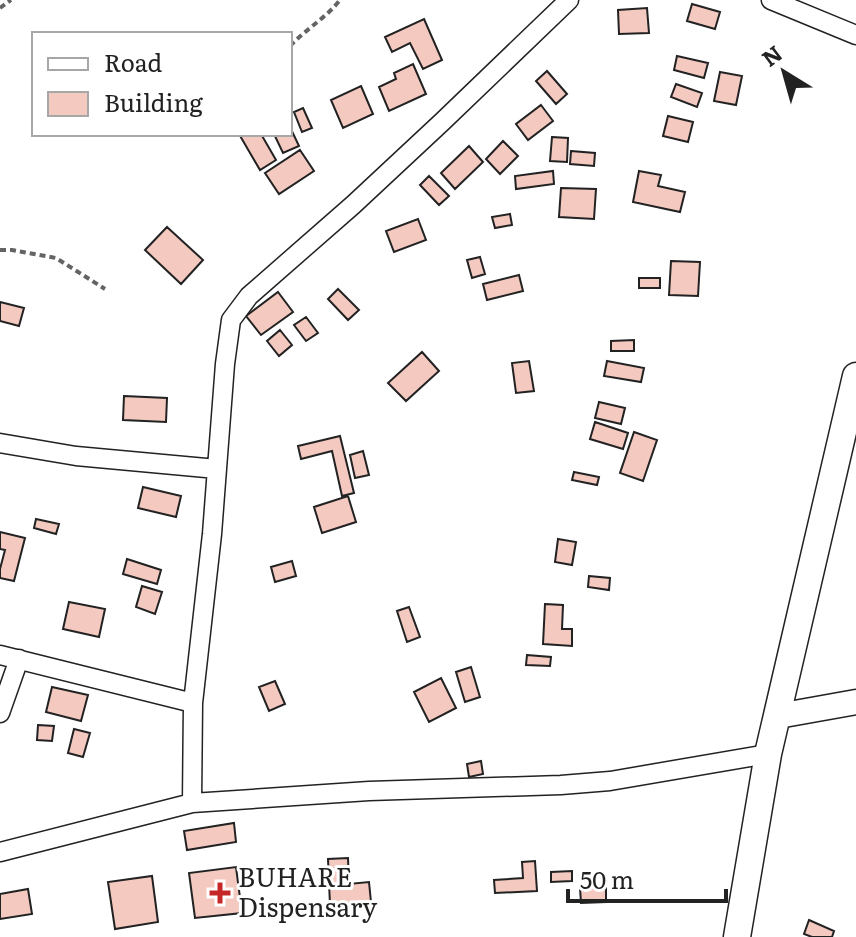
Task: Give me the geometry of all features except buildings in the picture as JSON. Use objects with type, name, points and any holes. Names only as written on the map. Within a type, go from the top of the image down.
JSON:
[{"type":"main road","points":[[737,937],[768,754],[856,376]]},
{"type":"street","points":[[192,803],[193,703],[231,320],[249,296],[353,205],[569,0]]},
{"type":"street","points":[[771,0],[856,35]]},
{"type":"street","points":[[0,443],[76,456],[217,469]]},
{"type":"street","points":[[0,713],[9,657],[193,703]]},
{"type":"street","points":[[778,716],[856,702]]},
{"type":"street","points":[[0,852],[192,803],[369,791],[610,781],[768,754]]},
{"type":"path","points":[[0,8],[11,0]]},
{"type":"path","points":[[292,44],[332,11],[340,0]]},
{"type":"path","points":[[0,250],[56,258],[105,289]]},
{"type":"place","name":"BUHARE Dispensary","points":[[220,893]]}]
